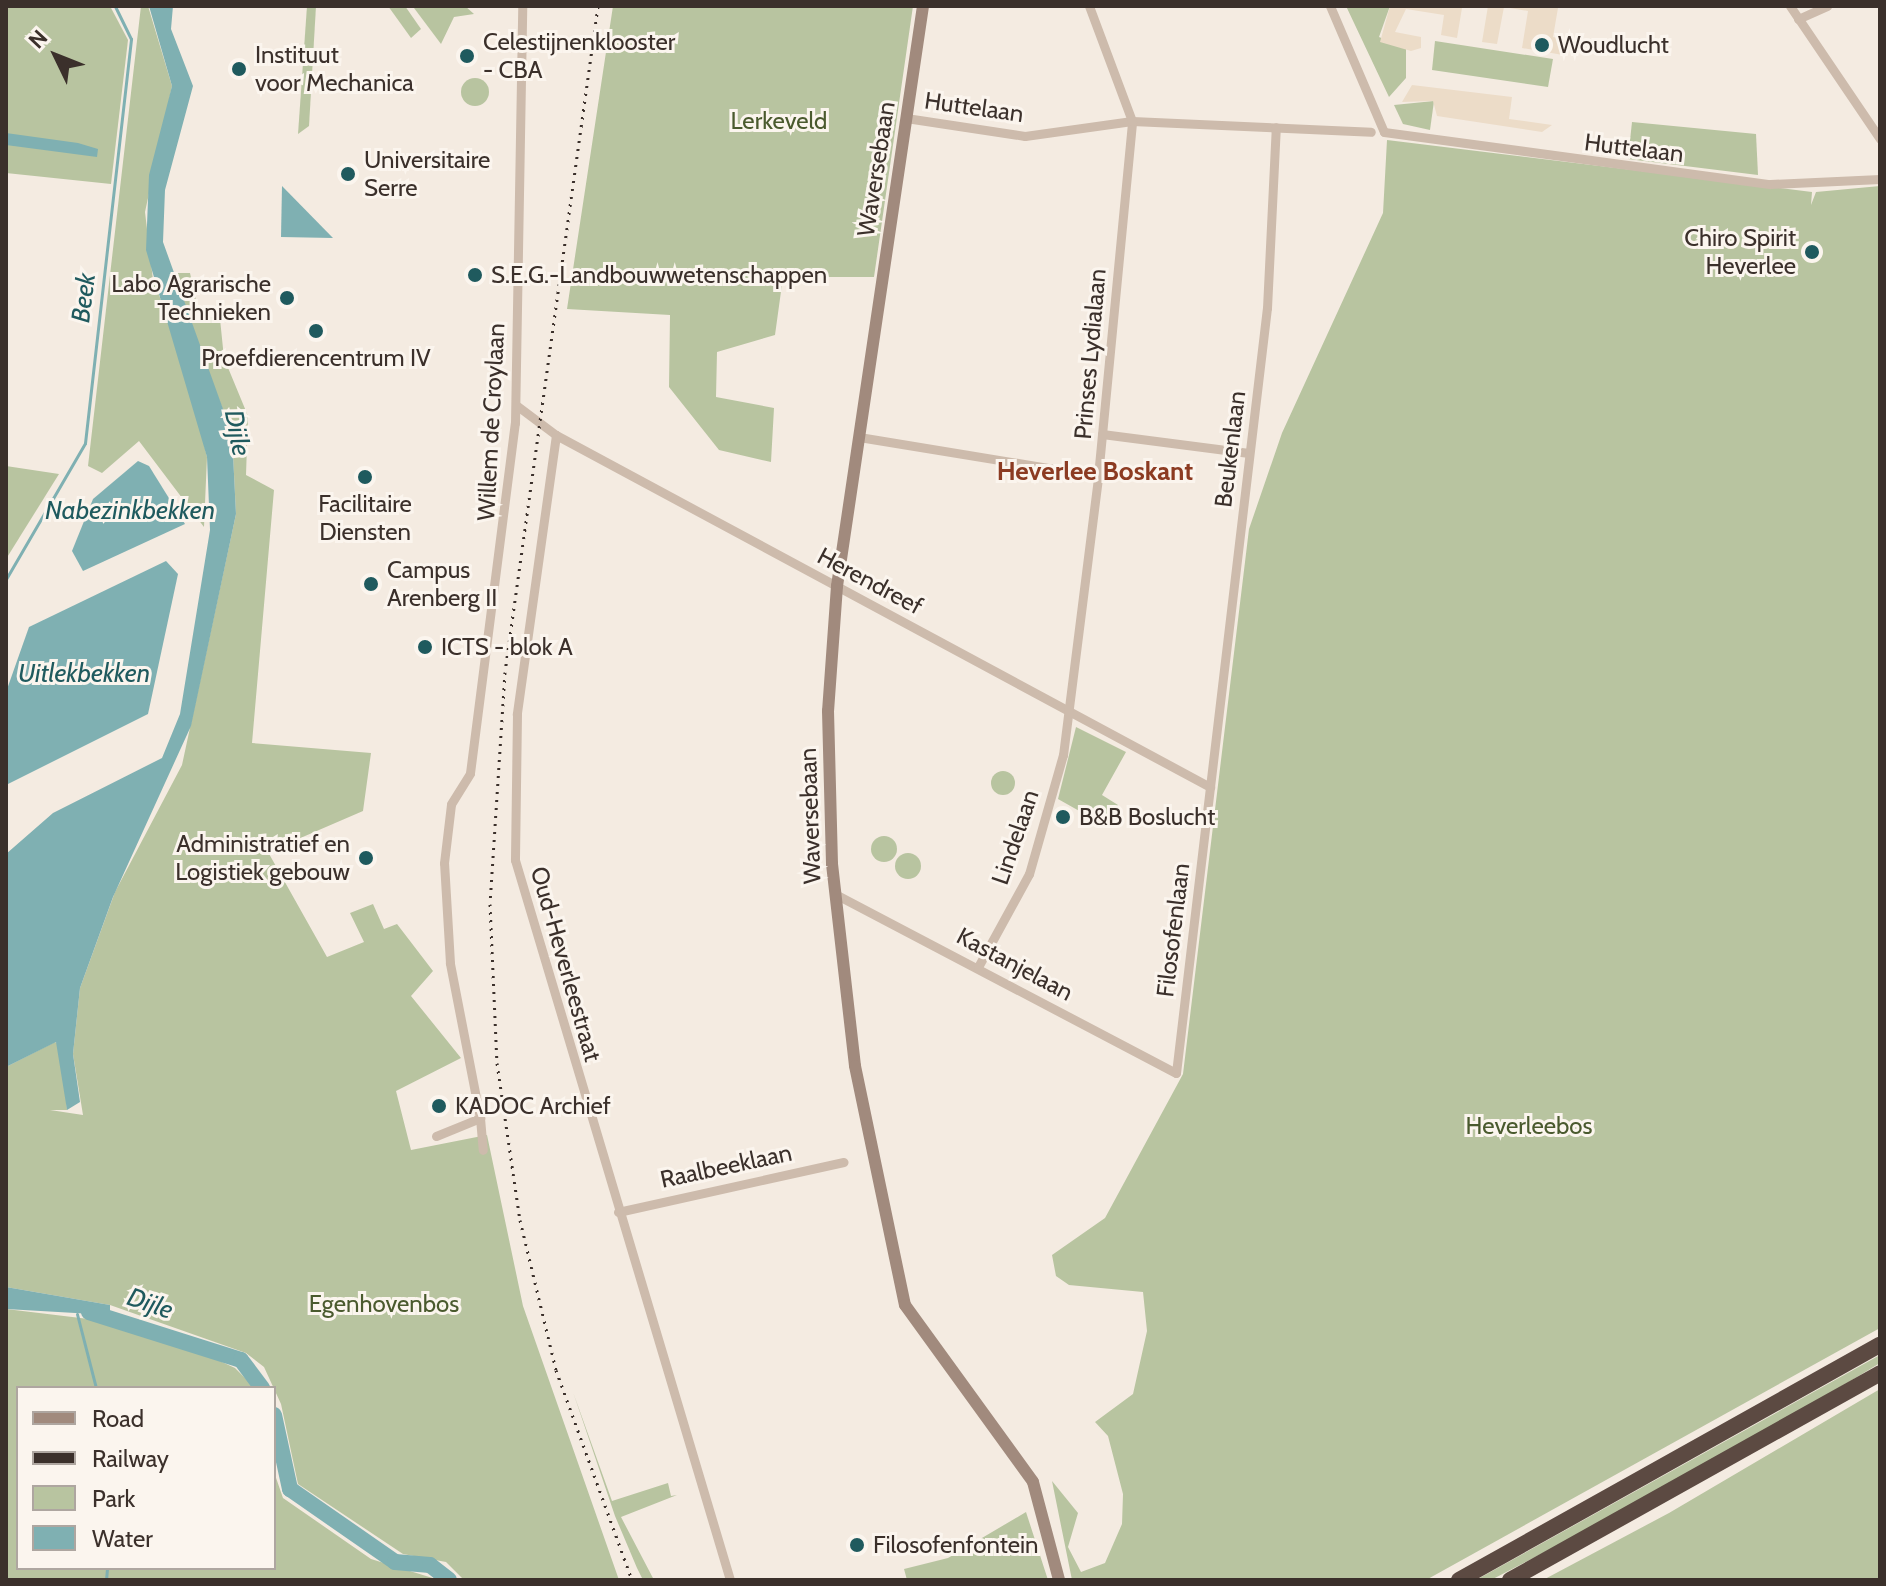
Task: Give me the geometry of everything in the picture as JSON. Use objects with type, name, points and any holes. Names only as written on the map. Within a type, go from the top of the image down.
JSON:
[{"type":"highway","points":[[1459,1580],[1880,1345]]},
{"type":"highway","points":[[1510,1580],[1880,1373]]},
{"type":"street","name":"Willem de Croylaan","points":[[483,1150],[480,1118],[450,963],[444,863],[451,804],[472,759],[516,405],[522,6]]},
{"type":"street","name":"Waversebaan","points":[[923,6],[837,586],[828,711],[835,894],[855,1066],[905,1305],[1033,1482],[1059,1580]]},
{"type":"street","name":"Prinses Lydialaan","points":[[1070,712],[1098,476],[1132,121],[1089,6]]},
{"type":"street","name":"Huttelaan","points":[[1330,6],[1384,132],[1770,184],[1880,179]]},
{"type":"street","points":[[1790,6],[1880,139]]},
{"type":"street","points":[[1798,19],[1827,6]]},
{"type":"street","name":"Huttelaan","points":[[906,118],[1025,136],[1132,121],[1371,132]]},
{"type":"street","name":"Beukenlaan","points":[[1210,785],[1270,271],[1276,127]]},
{"type":"street","name":"Herendreef","points":[[516,405],[556,435],[1210,785]]},
{"type":"street","points":[[1102,434],[1249,453]]},
{"type":"street","name":"Oud-Heverleestraat","points":[[556,435],[517,714],[512,833],[618,1212],[730,1580]]},
{"type":"street","points":[[859,437],[1098,476]]},
{"type":"street","name":"Lindelaan","points":[[978,967],[1029,874],[1070,712]]},
{"type":"street","name":"Filosofenlaan","points":[[1176,1073],[1210,785]]},
{"type":"street","name":"Kastanjelaan","points":[[835,894],[1176,1073]]},
{"type":"street","points":[[436,1136],[480,1118]]},
{"type":"street","name":"Raalbeeklaan","points":[[618,1212],[844,1162]]},
{"type":"green space","points":[[6,6],[110,6],[128,40],[111,184],[6,173]]},
{"type":"green space","points":[[141,6],[148,6],[172,86],[145,212],[153,280],[183,356],[207,457],[204,527],[139,441],[102,473],[88,466]]},
{"type":"green space","points":[[307,6],[316,6],[309,126],[298,134]]},
{"type":"green space","points":[[388,6],[405,6],[421,29],[411,38]]},
{"type":"green space","points":[[465,6],[474,14],[454,17],[441,44],[414,8]]},
{"type":"green space","name":"Lerkeveld","points":[[613,6],[913,6],[874,277],[783,277],[775,335],[717,352],[716,397],[774,408],[771,462],[719,450],[669,387],[670,315],[567,309]]},
{"type":"green space","points":[[1346,6],[1390,6],[1379,37],[1406,48],[1406,78],[1389,97]]},
{"type":"green space","points":[[1435,41],[1553,59],[1548,87],[1432,70]]},
{"type":"green space","points":[[475,78],[485,82],[489,92],[485,102],[475,106],[465,102],[461,92],[465,82]]},
{"type":"green space","points":[[1434,101],[1430,130],[1403,124],[1394,105]]},
{"type":"green space","points":[[1632,122],[1756,134],[1758,175],[1628,159]]},
{"type":"green space","name":"Heverleebos","points":[[1387,140],[1812,192],[1811,205],[1816,192],[1880,186],[1880,1328],[1426,1580],[1072,1580],[1052,1481],[1078,1513],[1068,1547],[1081,1572],[1105,1563],[1122,1524],[1123,1494],[1108,1436],[1095,1422],[1133,1394],[1147,1331],[1143,1292],[1069,1285],[1056,1276],[1052,1255],[1105,1218],[1183,1074],[1249,529],[1282,433],[1383,213]]},
{"type":"green space","name":"Egenhovenbos","points":[[171,273],[190,273],[199,314],[220,319],[224,358],[248,416],[246,475],[274,490],[252,743],[371,753],[363,811],[268,852],[327,957],[364,942],[350,913],[373,904],[384,929],[397,924],[433,971],[411,996],[461,1058],[396,1091],[411,1150],[487,1135],[523,1306],[619,1580],[464,1580],[446,1562],[403,1554],[298,1484],[276,1386],[273,1386],[264,1367],[246,1353],[110,1305],[6,1287],[6,1067],[55,1042],[62,1046],[67,1110],[50,1110],[83,1115],[73,1054],[80,988],[115,892],[182,765],[236,514],[232,434]]},
{"type":"green space","points":[[6,466],[59,474],[6,559]]},
{"type":"green space","points":[[1076,727],[1126,752],[1102,795],[1118,805],[1106,826],[1058,799]]},
{"type":"green space","points":[[1003,771],[1014,778],[1015,783],[1008,794],[1003,795],[992,788],[991,783],[998,772]]},
{"type":"green space","points":[[884,836],[894,839],[897,849],[894,859],[884,862],[874,859],[871,849],[874,839]]},
{"type":"green space","points":[[908,853],[917,857],[921,866],[917,875],[908,879],[899,875],[895,866],[899,857]]},
{"type":"green space","points":[[6,1309],[97,1320],[183,1344],[235,1368],[253,1386],[16,1386],[16,1570],[276,1570],[276,1478],[283,1498],[371,1559],[439,1580],[6,1580]]},
{"type":"green space","points":[[1880,1355],[1880,1363],[1648,1498],[1491,1580],[1476,1580]]},
{"type":"green space","points":[[1880,1389],[1880,1580],[1543,1580],[1669,1513]]},
{"type":"green space","points":[[573,1392],[612,1501],[668,1483],[671,1496],[677,1495],[621,1517],[654,1580],[643,1580],[637,1568],[615,1516]]},
{"type":"green space","points":[[1026,1512],[1048,1580],[907,1580],[904,1569],[948,1558]]},
{"type":"shaded area","points":[[1390,6],[1472,6],[1462,8],[1457,38],[1441,35],[1444,15],[1406,9],[1395,32],[1421,37],[1421,48],[1411,51],[1380,42]]},
{"type":"shaded area","points":[[1488,6],[1579,6],[1558,8],[1553,37],[1566,39],[1563,55],[1522,48],[1528,11],[1504,7],[1497,44],[1482,42]]},
{"type":"shaded area","points":[[1412,85],[1512,97],[1509,119],[1552,125],[1542,132],[1437,116],[1433,101],[1402,102]]},
{"type":"water","points":[[149,6],[173,6],[171,29],[193,86],[165,190],[163,242],[232,434],[236,514],[191,726],[113,897],[80,988],[73,1054],[80,1102],[67,1110],[56,1042],[6,1067],[6,854],[53,813],[162,758],[180,714],[210,530],[207,457],[146,250],[149,175],[172,86]]},
{"type":"water","points":[[6,133],[78,143],[98,149],[97,157],[6,145]]},
{"type":"water","points":[[282,186],[333,238],[281,237]]},
{"type":"water","name":"Nabezinkbekken","points":[[138,461],[149,466],[185,524],[83,571],[72,551],[93,499]]},
{"type":"water","name":"Uitlekbekken","points":[[166,561],[178,574],[148,714],[6,785],[6,692],[29,627]]},
{"type":"water","points":[[6,1287],[110,1305],[110,1315],[6,1309]]},
{"type":"waterway","name":"Beek","points":[[6,579],[85,443],[131,39],[115,6]]},
{"type":"waterway","name":"Dijle","points":[[89,1312],[241,1360],[260,1386]]},
{"type":"waterway","points":[[77,1314],[95,1386]]},
{"type":"waterway","name":"Dijle","points":[[276,1424],[290,1489],[395,1562],[430,1565],[449,1580]]},
{"type":"waterway","points":[[106,1580],[107,1570]]},
{"type":"railway","points":[[598,6],[505,672],[490,904],[497,1063],[520,1220],[556,1370],[632,1580]]},
{"type":"place","name":"Woudlucht","points":[[1542,45]]},
{"type":"place","name":"Celestijnenklooster - CBA","points":[[467,56]]},
{"type":"place","name":"Instituut voor Mechanica","points":[[239,69]]},
{"type":"place","name":"Universitaire Serre","points":[[348,174]]},
{"type":"place","name":"Chiro Spirit Heverlee","points":[[1812,252]]},
{"type":"place","name":"S.E.G.-Landbouwwetenschappen","points":[[475,275]]},
{"type":"place","name":"Labo Agrarische Technieken","points":[[287,298]]},
{"type":"place","name":"Proefdierencentrum IV","points":[[316,331]]},
{"type":"place","name":"Facilitaire Diensten","points":[[365,477]]},
{"type":"place","name":"Campus Arenberg II","points":[[371,584]]},
{"type":"place","name":"ICTS - blok A","points":[[425,647]]},
{"type":"place","name":"B&B Boslucht","points":[[1063,817]]},
{"type":"place","name":"Administratief en Logistiek gebouw","points":[[366,858]]},
{"type":"place","name":"KADOC Archief","points":[[439,1106]]},
{"type":"place","name":"Filosofenfontein","points":[[857,1545]]},
{"type":"district","name":"Heverlee Boskant","points":[[1095,472]]}]
